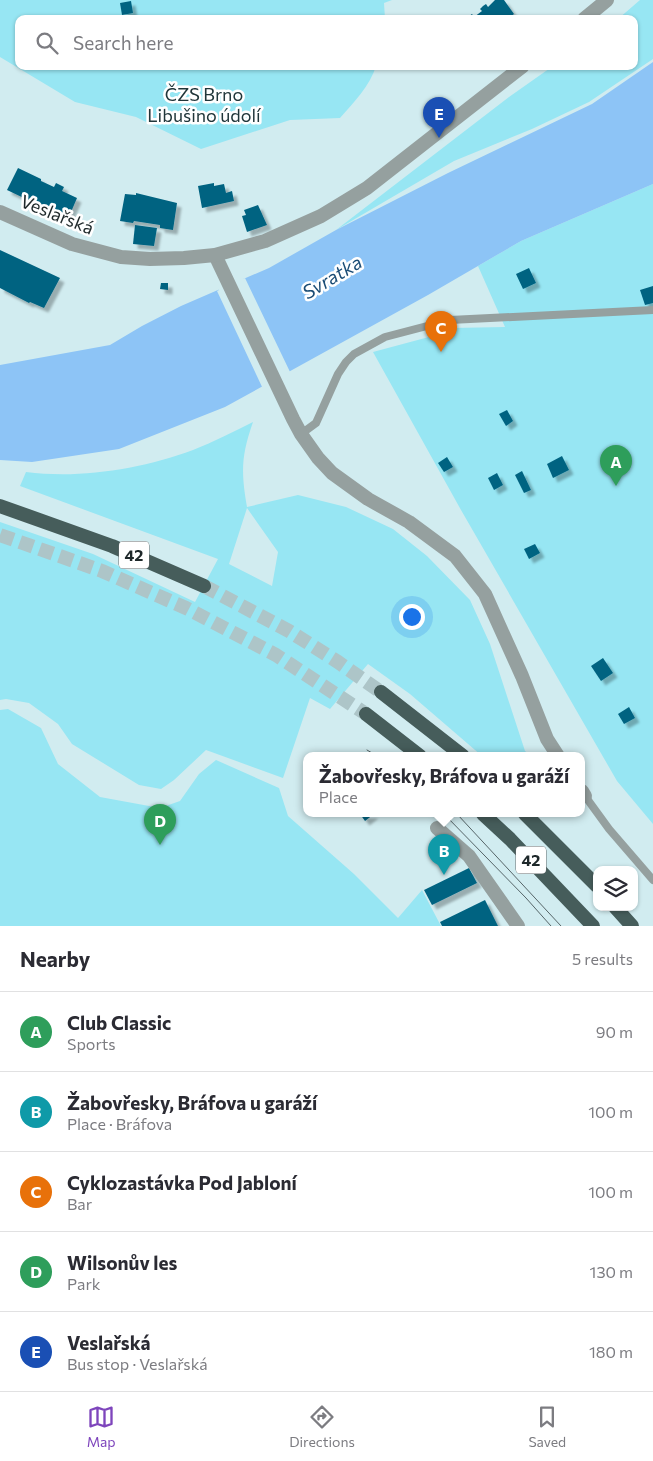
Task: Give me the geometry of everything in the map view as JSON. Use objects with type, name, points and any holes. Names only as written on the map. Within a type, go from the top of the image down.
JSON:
[{"type":"highway","name":"42","points":[[0,506],[63,527],[204,586]]},
{"type":"highway","points":[[381,692],[459,752]]},
{"type":"highway","points":[[366,714],[415,752]]},
{"type":"highway","name":"42","points":[[486,817],[517,846],[593,926]]},
{"type":"highway","name":"42","points":[[528,817],[593,882]]},
{"type":"highway","points":[[619,911],[632,926]]},
{"type":"street","points":[[589,15],[607,0]]},
{"type":"street","name":"Veslařská","points":[[0,212],[72,244],[121,257],[176,259],[215,255],[265,241],[321,216],[367,188],[518,70]]},
{"type":"street","points":[[215,255],[301,434],[318,458],[332,473],[368,499],[409,522],[455,556],[485,594],[522,676],[547,739],[555,752]]},
{"type":"street","points":[[437,828],[469,856],[518,926]]},
{"type":"lane","points":[[301,434],[316,423],[338,374],[350,358],[385,337],[450,320],[653,310]]},
{"type":"lane","points":[[585,797],[609,829],[653,880]]},
{"type":"green space","name":"ČZS Brno Libušino údolí","points":[[0,0],[392,0],[384,3],[385,15],[15,15],[15,66],[0,57]]},
{"type":"green space","points":[[640,0],[653,0],[653,59],[638,69],[638,15],[623,15]]},
{"type":"green space","name":"ČZS Brno Libušino údolí","points":[[22,70],[374,70],[366,87],[340,118],[290,120],[201,149],[136,117],[75,102]]},
{"type":"green space","points":[[547,70],[637,70],[589,102],[532,129],[454,161],[336,230],[509,97]]},
{"type":"green space","points":[[653,184],[653,824],[617,781],[461,510],[373,352],[440,334],[452,328],[505,327],[478,266],[521,241]]},
{"type":"green space","points":[[253,422],[243,464],[247,507],[298,495],[346,507],[393,529],[427,556],[470,600],[490,644],[526,752],[477,752],[410,694],[368,664],[330,709],[310,698],[283,778],[206,750],[174,780],[161,789],[139,785],[72,744],[58,724],[29,703],[6,699],[0,700],[0,522],[93,554],[195,602],[218,559],[20,486],[26,472],[68,474],[111,471],[173,457],[216,440]],"holes":[[[247,508],[278,552],[272,586],[229,564]]]},
{"type":"green space","points":[[8,709],[41,728],[58,764],[100,797],[160,808],[180,801],[199,774],[216,760],[279,788],[288,816],[354,874],[398,918],[422,890],[441,926],[0,926],[0,710]]},
{"type":"water","name":"Svratka","points":[[653,62],[653,184],[521,241],[428,295],[225,407],[119,449],[32,462],[0,460],[0,365],[110,345],[181,306],[269,268],[336,230],[448,173],[592,104]]},
{"type":"pier","points":[[242,277],[243,279],[245,278],[291,374],[263,389],[217,291],[219,290],[218,288]]},
{"type":"building","points":[[495,0],[504,0],[514,14],[477,15],[482,11],[480,9],[483,6],[486,4],[488,7]]},
{"type":"building","points":[[131,1],[133,13],[122,15],[120,3]]},
{"type":"building","points":[[18,168],[54,187],[56,183],[64,187],[62,191],[77,198],[68,219],[7,190]]},
{"type":"building","points":[[214,183],[214,186],[224,184],[226,193],[232,191],[234,201],[202,208],[198,186]]},
{"type":"building","points":[[136,193],[177,203],[173,230],[160,228],[160,225],[120,221],[125,194],[136,195]]},
{"type":"building","points":[[258,205],[267,225],[247,232],[242,216],[246,215],[244,210]]},
{"type":"building","points":[[135,225],[157,228],[154,246],[133,244]]},
{"type":"building","points":[[0,250],[60,278],[44,308],[29,303],[0,288]]},
{"type":"building","points":[[529,268],[536,283],[523,289],[516,274]]},
{"type":"building","points":[[161,283],[168,283],[168,290],[160,289]]},
{"type":"building","points":[[653,286],[653,303],[645,305],[640,290]]},
{"type":"building","points":[[507,410],[513,421],[506,426],[499,414]]},
{"type":"building","points":[[562,456],[569,470],[553,478],[547,464]]},
{"type":"building","points":[[447,457],[453,467],[444,472],[438,463]]},
{"type":"building","points":[[522,471],[531,490],[524,493],[515,475]]},
{"type":"building","points":[[497,473],[503,485],[494,490],[488,478]]},
{"type":"building","points":[[535,544],[540,553],[529,559],[524,549]]},
{"type":"building","points":[[603,658],[613,673],[601,681],[591,666]]},
{"type":"building","points":[[629,707],[635,718],[624,724],[618,714]]},
{"type":"building","points":[[362,817],[370,817],[365,821]]},
{"type":"building","points":[[469,868],[477,883],[432,905],[424,890]]},
{"type":"building","points":[[485,900],[498,926],[442,926],[440,922]]},
{"type":"tunnel","points":[[0,535],[102,571],[186,608],[276,655],[366,714]]},
{"type":"tunnel","points":[[204,586],[289,631],[381,692]]},
{"type":"tram line","points":[[447,817],[551,926]]},
{"type":"tram line","points":[[460,817],[561,926]]},
{"type":"place","name":"Veslařská","points":[[439,138]]},
{"type":"place","name":"Cyklozastávka Pod Jabloní","points":[[441,352]]},
{"type":"place","name":"Club Classic","points":[[616,486]]},
{"type":"place","name":"Wilsonův les","points":[[160,845]]},
{"type":"place","name":"Žabovřesky, Bráfova u garáží","points":[[444,875]]}]
